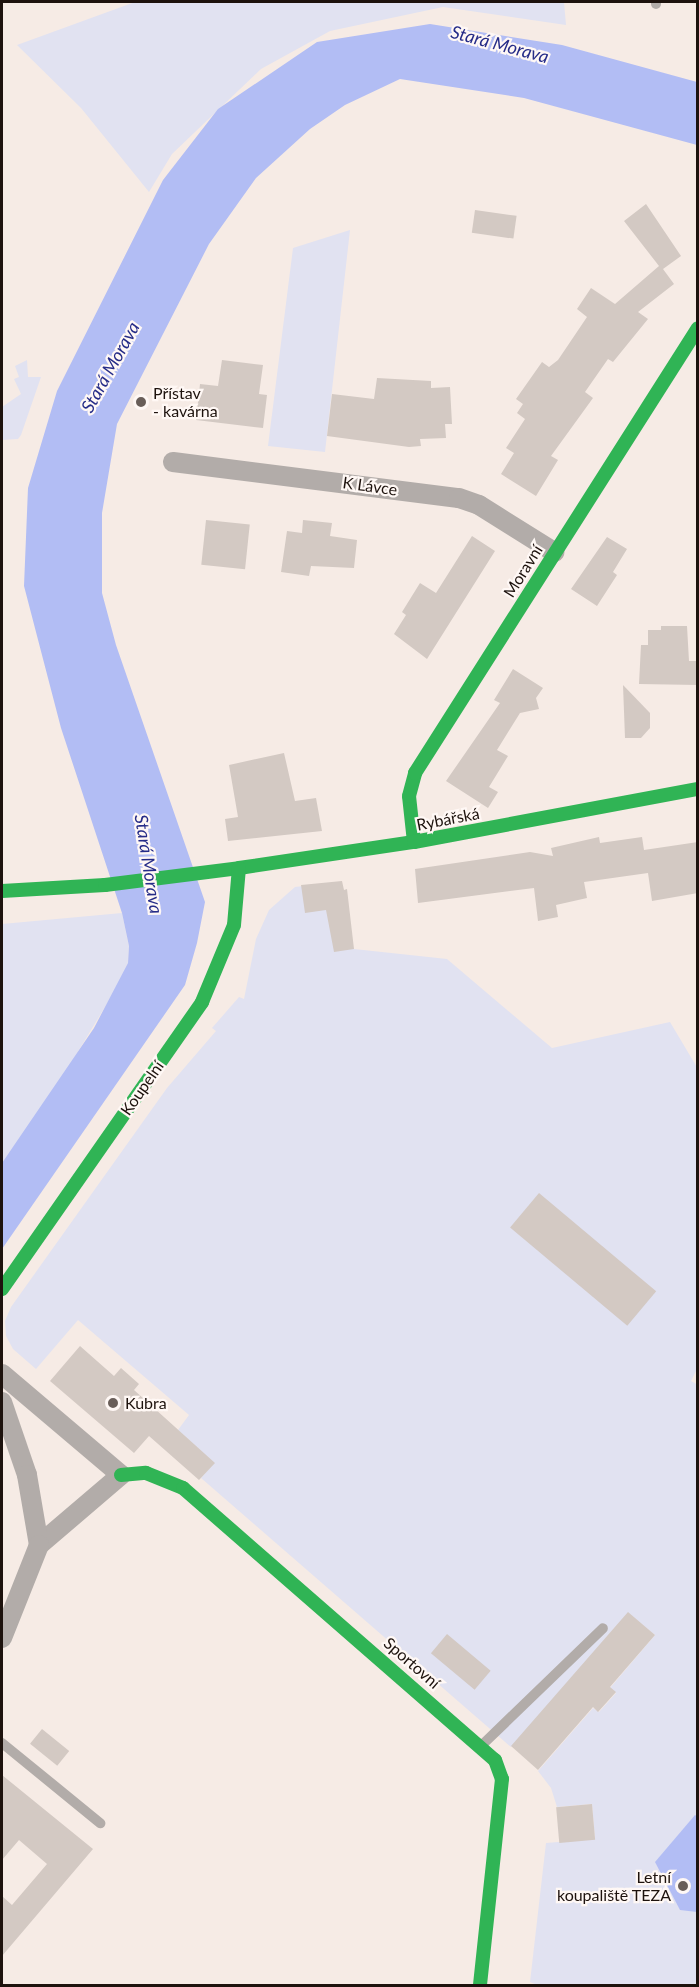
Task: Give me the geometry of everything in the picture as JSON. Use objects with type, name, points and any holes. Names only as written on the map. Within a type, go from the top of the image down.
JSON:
[{"type":"street","name":"Moravní","points":[[414,842],[408,796],[415,773],[698,328]]},
{"type":"street","name":"K Lávce","points":[[173,462],[459,498],[479,505],[554,552]]},
{"type":"street","name":"Rybářská","points":[[2,891],[105,885],[239,868],[414,842],[698,789]]},
{"type":"street","name":"Koupelní","points":[[2,1289],[202,1002],[234,925],[239,868]]},
{"type":"street","points":[[2,1374],[121,1475],[39,1545],[2,1638]]},
{"type":"street","points":[[2,1402],[27,1475],[39,1545]]},
{"type":"street","name":"Sportovní","points":[[121,1475],[146,1473],[183,1488],[481,1745],[495,1760],[502,1779],[480,1986]]},
{"type":"lane","points":[[481,1745],[603,1628]]},
{"type":"lane","points":[[2,1743],[100,1823]]},
{"type":"shaded area","points":[[135,2],[564,2],[566,25],[443,7],[330,31],[261,69],[172,154],[149,192],[81,108],[17,45]]},
{"type":"shaded area","points":[[350,230],[325,452],[268,446],[293,248]]},
{"type":"shaded area","points":[[27,360],[28,377],[41,377],[21,435],[18,439],[2,440],[2,407],[21,394],[14,379],[19,377],[15,366]]},
{"type":"shaded area","points":[[322,884],[354,949],[447,959],[552,1048],[670,1022],[698,1069],[698,1367],[691,1381],[698,1385],[697,1985],[540,1986],[530,1982],[546,1843],[595,1839],[592,1804],[557,1807],[551,1788],[538,1771],[593,1708],[599,1712],[616,1693],[610,1688],[655,1635],[628,1613],[511,1747],[201,1478],[214,1463],[178,1430],[189,1415],[78,1320],[36,1369],[13,1349],[6,1336],[5,1321],[11,1307],[167,1088],[216,1031],[212,1028],[239,997],[244,999],[256,939],[269,910],[295,887]]},
{"type":"shaded area","points":[[122,913],[129,946],[128,963],[117,987],[59,1083],[2,1163],[2,924]]},
{"type":"water","name":"Stará Morava","points":[[430,24],[562,45],[697,82],[697,145],[524,98],[400,79],[345,105],[310,129],[256,178],[209,244],[117,424],[102,513],[102,593],[116,645],[205,902],[197,943],[185,985],[2,1249],[2,1163],[94,1028],[128,963],[129,946],[122,913],[61,728],[24,586],[28,488],[57,391],[163,180],[218,109],[317,42]]},
{"type":"water","name":"Letní koupaliště TEZA","points":[[695,1815],[698,1817],[697,1912],[680,1910],[655,1862]]},
{"type":"building","points":[[646,204],[681,256],[663,269],[674,284],[638,312],[648,319],[613,362],[608,359],[585,392],[593,398],[551,456],[558,460],[536,496],[501,474],[514,453],[506,448],[525,419],[517,413],[523,404],[516,399],[542,362],[549,367],[558,360],[587,317],[577,309],[591,288],[615,304],[659,266],[624,221]]},
{"type":"building","points":[[475,210],[517,216],[513,239],[472,233]]},
{"type":"building","points":[[222,360],[263,365],[259,394],[267,395],[263,428],[196,420],[200,384],[218,386]]},
{"type":"building","points":[[377,378],[431,381],[431,388],[450,387],[452,424],[445,424],[446,438],[420,439],[421,446],[409,447],[327,436],[332,394],[374,399]]},
{"type":"building","points":[[206,520],[250,525],[245,569],[201,565]]},
{"type":"building","points":[[303,520],[332,523],[330,536],[357,540],[354,568],[311,566],[309,576],[281,572],[287,531],[302,533]]},
{"type":"building","points":[[472,536],[495,551],[427,659],[394,634],[406,615],[402,612],[420,583],[436,593]]},
{"type":"building","points":[[607,537],[627,549],[613,572],[617,575],[597,606],[571,589]]},
{"type":"building","points":[[661,626],[687,626],[689,661],[698,661],[698,685],[639,684],[641,645],[648,645],[648,630],[661,630]]},
{"type":"building","points":[[513,669],[543,688],[536,698],[539,709],[520,713],[497,750],[508,756],[489,787],[498,792],[488,808],[446,781],[500,703],[494,700]]},
{"type":"building","points":[[623,685],[650,713],[650,728],[641,738],[625,738]]},
{"type":"building","points":[[284,753],[295,801],[316,798],[322,831],[228,841],[225,819],[238,817],[229,765]]},
{"type":"building","points":[[599,837],[600,843],[642,837],[644,850],[698,842],[698,893],[652,901],[648,873],[584,882],[587,898],[556,905],[558,917],[538,921],[534,888],[418,903],[415,869],[530,852],[553,856],[551,848]]},
{"type":"building","points":[[342,881],[344,890],[347,889],[354,949],[334,952],[326,910],[305,913],[301,885]]},
{"type":"building","points":[[539,1193],[656,1291],[627,1326],[510,1227]]},
{"type":"building","name":"Kubra","points":[[80,1346],[114,1376],[121,1368],[139,1384],[134,1390],[215,1463],[199,1480],[149,1436],[134,1453],[50,1381]]},
{"type":"building","points":[[628,1612],[655,1635],[610,1687],[616,1692],[598,1712],[593,1707],[538,1770],[511,1746]]},
{"type":"building","points":[[447,1634],[491,1671],[475,1690],[431,1653]]},
{"type":"building","points":[[42,1729],[69,1751],[57,1766],[30,1744]]},
{"type":"building","points":[[2,1775],[93,1849],[2,1956],[2,1896],[12,1905],[47,1864],[19,1840],[2,1860]]},
{"type":"building","points":[[592,1804],[595,1840],[559,1843],[556,1807]]},
{"type":"traffic: fast","points":[[414,842],[409,796],[415,773],[698,328]]},
{"type":"traffic: fast","points":[[2,891],[105,885],[239,868],[414,842],[698,789]]},
{"type":"traffic: fast","points":[[2,1289],[202,1002],[234,925],[239,868]]},
{"type":"traffic: fast","points":[[121,1475],[146,1473],[183,1488],[495,1760],[502,1779],[480,1986]]},
{"type":"place","name":"Přístav - kavárna","points":[[141,402]]},
{"type":"place","name":"Kubra","points":[[113,1403]]},
{"type":"place","name":"Letní koupaliště TEZA","points":[[683,1886]]}]
